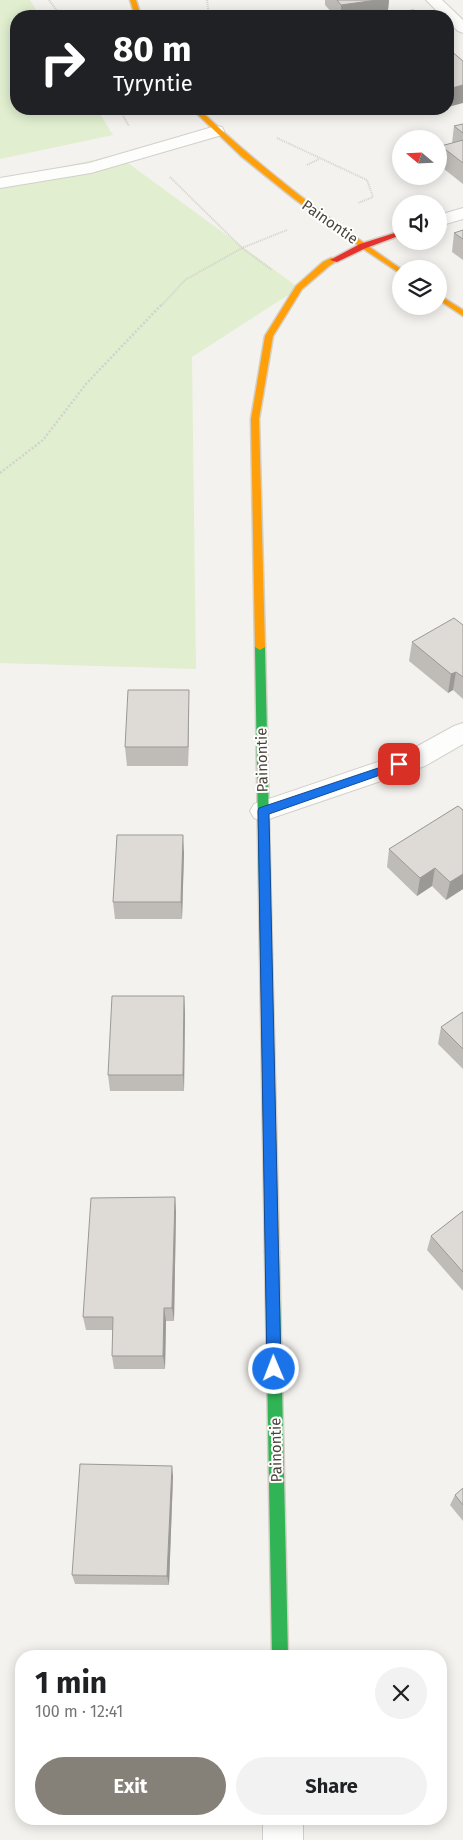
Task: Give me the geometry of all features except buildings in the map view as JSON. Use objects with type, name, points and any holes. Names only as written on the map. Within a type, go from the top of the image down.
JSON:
[{"type":"street","points":[[433,0],[444,10]]},
{"type":"street","name":"Painontie","points":[[201,115],[216,131],[276,182],[320,217],[363,246]]},
{"type":"street","points":[[0,183],[91,168],[216,131]]},
{"type":"street","points":[[447,218],[463,213]]},
{"type":"street","points":[[363,246],[392,236]]},
{"type":"street","points":[[363,246],[392,266]]},
{"type":"street","name":"Painontie","points":[[280,1650],[255,419],[269,336],[298,288],[326,264],[363,246]]},
{"type":"street","points":[[447,303],[463,314]]},
{"type":"street","points":[[263,811],[416,759],[463,732]]},
{"type":"street","points":[[282,1825],[283,1840]]},
{"type":"path","points":[[122,115],[144,152],[242,248],[298,288]]},
{"type":"path","points":[[0,473],[43,440],[86,384],[185,280],[242,248],[374,197],[367,180],[283,142],[276,136]]},
{"type":"green space","points":[[0,0],[30,0],[36,10],[10,10],[10,115],[101,115],[113,135],[0,159]]},
{"type":"green space","points":[[117,155],[299,288],[192,357],[196,669],[0,663],[0,180]]},
{"type":"traffic: fast","points":[[260,647],[266,954]]},
{"type":"traffic: fast","points":[[272,1252],[280,1650]]},
{"type":"traffic: slow","points":[[133,0],[136,10]]},
{"type":"traffic: slow","points":[[201,115],[243,154],[294,196],[392,266]]},
{"type":"traffic: slow","points":[[260,647],[255,419],[269,336],[299,288],[326,264],[334,260]]},
{"type":"traffic: slow","points":[[447,303],[463,314]]},
{"type":"traffic: slow","points":[[266,954],[272,1252]]},
{"type":"traffic: jam","points":[[334,260],[363,246],[392,236]]},
{"type":"route","points":[[274,1369],[263,811],[399,764]]}]
